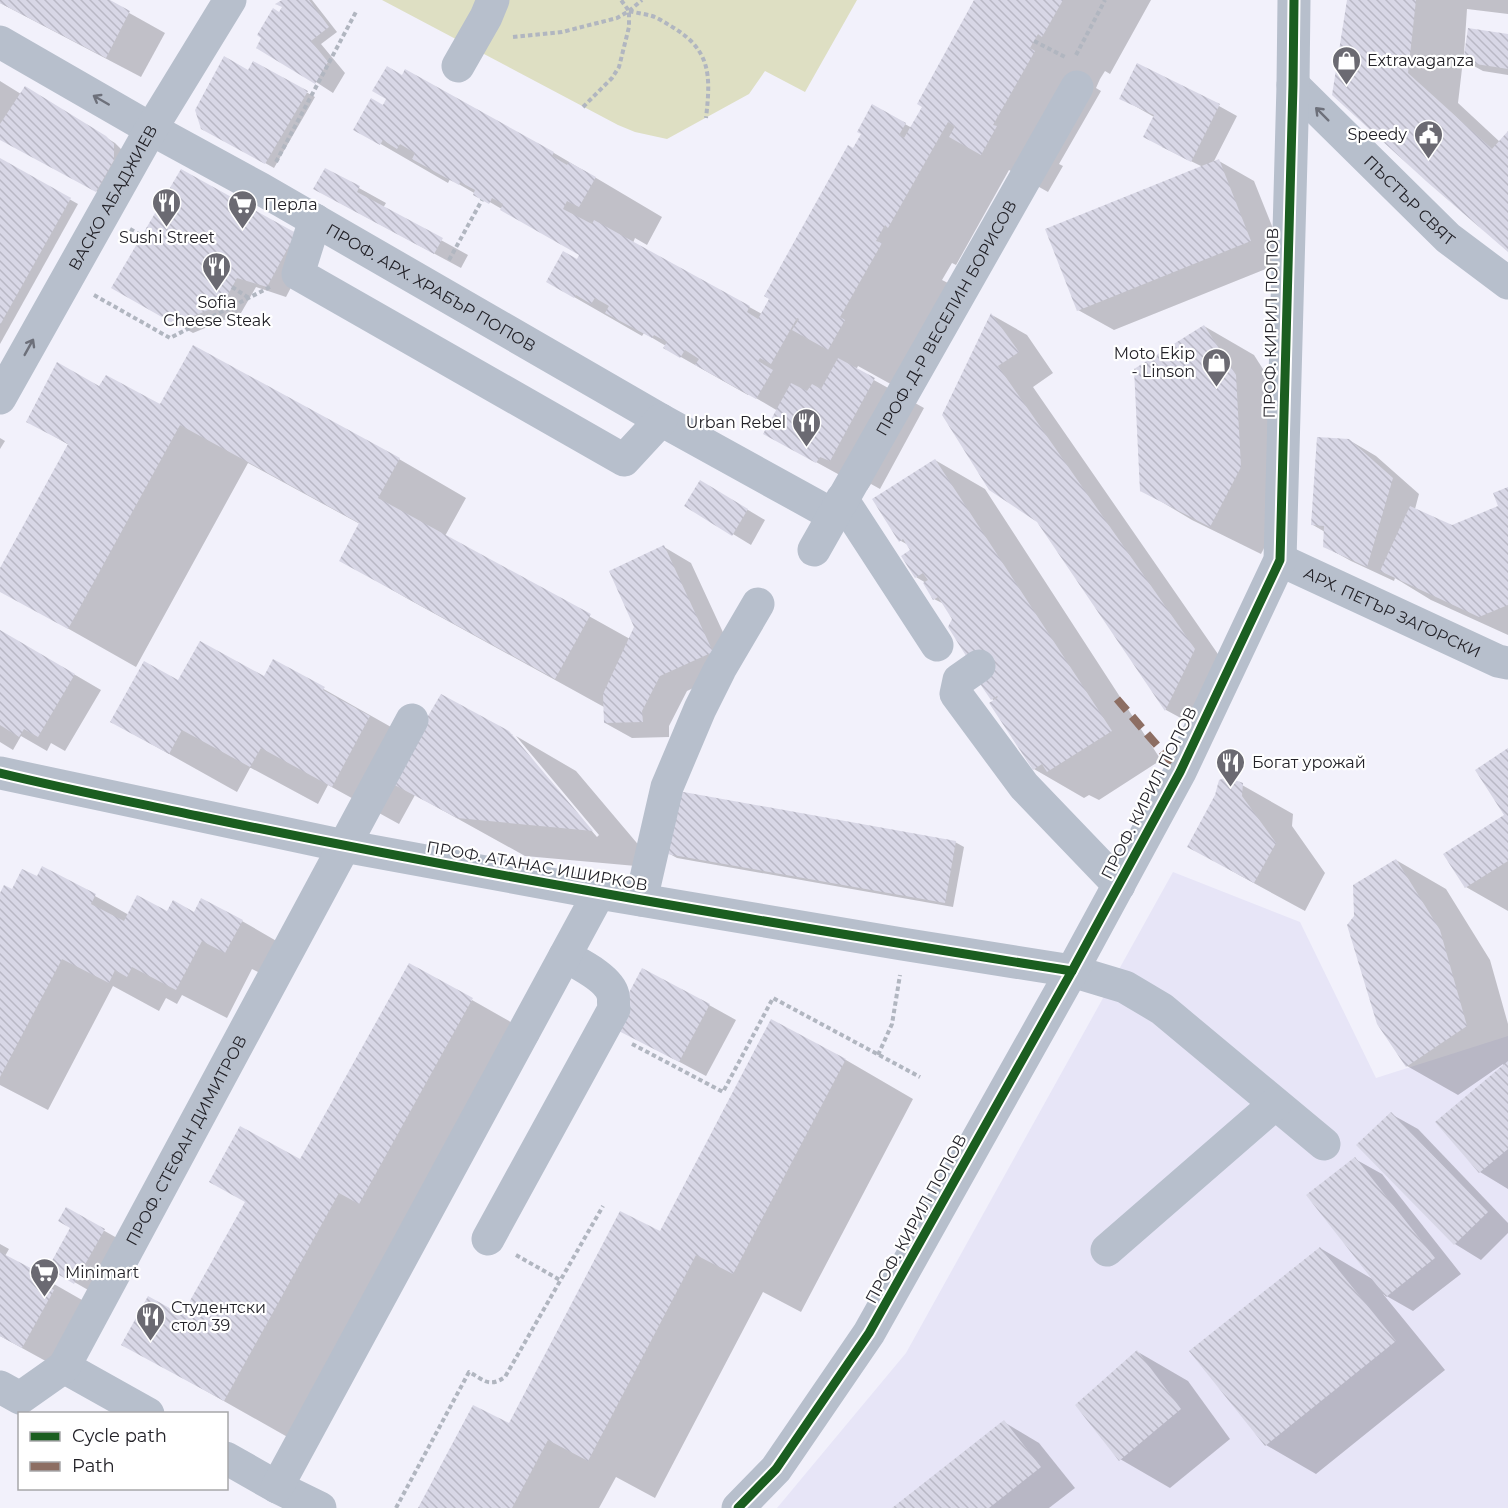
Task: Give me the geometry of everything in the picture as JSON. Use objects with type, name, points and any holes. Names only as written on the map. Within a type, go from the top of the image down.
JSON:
[{"type":"street","name":"ВАСКО АБАДЖИЕВ","points":[[0,398],[151,129],[230,0]]},
{"type":"street","points":[[466,53],[493,0]]},
{"type":"street","name":"ПРОФ. КИРИЛ ПОПОВ","points":[[738,1508],[776,1470],[869,1333],[1119,885],[1179,772],[1280,560],[1294,0]]},
{"type":"street","name":"ПРОФ. АРХ. ХРАБЪР ПОПОВ","points":[[0,42],[261,189],[661,420],[838,507]]},
{"type":"street","name":"ПРОФ. Д-Р ВЕСЕЛИН БОРИСОВ","points":[[814,550],[910,383],[1075,74]]},
{"type":"street","name":"ПЪСТЪР СВЯТ","points":[[1293,85],[1448,238],[1508,283]]},
{"type":"street","points":[[315,220],[298,274],[624,460],[661,420]]},
{"type":"street","points":[[838,507],[938,645]]},
{"type":"street","name":"АРХ. ПЕТЪР ЗАГОРСКИ","points":[[1280,560],[1508,663]]},
{"type":"street","points":[[641,900],[667,787],[705,699],[758,604]]},
{"type":"street","points":[[980,666],[959,680],[956,694],[1024,786],[1119,885]]},
{"type":"street","name":"ПРОФ. СТЕФАН ДИМИТРОВ","points":[[0,1387],[20,1398],[64,1367],[412,720]]},
{"type":"street","name":"ПРОФ. АТАНАС ИШИРКОВ","points":[[0,773],[344,846],[599,893],[1072,971],[1125,987],[1162,1009],[1323,1144]]},
{"type":"street","points":[[278,1486],[599,893]]},
{"type":"street","points":[[488,1239],[614,1009],[613,993],[603,981],[565,956]]},
{"type":"street","points":[[1107,1250],[1275,1104]]},
{"type":"street","points":[[64,1367],[146,1412]]},
{"type":"street","points":[[228,1459],[320,1508]]},
{"type":"path","points":[[583,107],[612,78],[619,67],[629,27],[629,11],[621,0]]},
{"type":"path","points":[[466,53],[617,18],[642,0]]},
{"type":"path","points":[[1082,43],[1105,0]]},
{"type":"path","points":[[261,189],[357,10]]},
{"type":"path","points":[[629,11],[652,16],[679,31],[698,47],[705,62],[708,77],[709,94],[706,118]]},
{"type":"path","points":[[1034,41],[1075,74]]},
{"type":"path","points":[[433,288],[482,200]]},
{"type":"path","points":[[93,294],[170,338],[298,274]]},
{"type":"path","points":[[232,287],[249,298]]},
{"type":"path","points":[[879,1055],[892,1024],[901,968],[902,944]]},
{"type":"path","points":[[603,1029],[723,1092],[773,998],[920,1077]]},
{"type":"path","points":[[396,1508],[469,1372],[491,1383],[505,1377],[603,1206]]},
{"type":"path","points":[[488,1239],[560,1280]]},
{"type":"shaded area","points":[[1173,872],[1300,922],[1376,1078],[1508,1036],[1508,1508],[777,1508],[906,1353]]},
{"type":"green space","points":[[382,0],[857,0],[805,92],[765,71],[749,94],[667,139],[635,132],[618,125]]},
{"type":"building","points":[[0,0],[110,0],[130,11],[106,58],[0,3]]},
{"type":"building","points":[[282,0],[309,0],[329,27],[311,41],[328,62],[315,84],[256,48],[261,38],[257,35],[273,8],[279,12],[282,7],[275,4]]},
{"type":"building","points":[[974,0],[1063,0],[1042,37],[1038,34],[1030,48],[1035,51],[993,125],[997,126],[981,155],[949,137],[955,126],[948,122],[888,228],[885,225],[876,241],[882,243],[840,317],[845,320],[828,350],[792,330],[799,319],[797,318],[771,364],[760,358],[758,361],[773,370],[756,399],[695,365],[699,359],[685,350],[680,358],[663,348],[667,342],[654,335],[652,338],[605,313],[609,306],[595,298],[591,304],[576,295],[574,298],[546,282],[563,251],[577,259],[579,255],[500,210],[503,204],[492,198],[489,204],[473,195],[475,190],[460,182],[459,185],[412,159],[415,153],[400,144],[397,149],[383,140],[380,145],[353,130],[371,98],[383,105],[386,99],[372,91],[387,66],[402,75],[405,69],[554,152],[552,156],[567,165],[569,162],[596,177],[579,207],[567,201],[563,209],[592,224],[594,220],[750,306],[747,312],[758,319],[769,299],[764,296],[848,145],[853,148],[861,134],[857,132],[872,104],[906,123],[899,135],[904,138],[922,107],[917,104]]},
{"type":"building","points":[[1347,0],[1416,0],[1408,73],[1492,149],[1508,131],[1508,252],[1332,95]]},
{"type":"building","points":[[1468,28],[1508,34],[1508,69],[1463,62]]},
{"type":"building","points":[[224,56],[248,70],[253,61],[308,91],[265,164],[201,129],[195,110]]},
{"type":"building","points":[[1137,63],[1220,104],[1191,162],[1143,137],[1154,115],[1119,99]]},
{"type":"building","points":[[25,86],[106,136],[114,144],[114,160],[96,192],[0,140],[0,124]]},
{"type":"building","points":[[0,158],[71,198],[0,325]]},
{"type":"building","points":[[1219,159],[1251,241],[1077,311],[1045,229]]},
{"type":"building","points":[[325,168],[360,186],[357,192],[443,238],[434,254],[313,189]]},
{"type":"building","points":[[181,169],[296,233],[267,287],[237,278],[223,304],[174,324],[111,288]]},
{"type":"building","points":[[991,313],[1019,352],[998,366],[1195,649],[1165,711],[1037,522],[989,490],[942,415]]},
{"type":"building","points":[[1204,325],[1236,375],[1241,467],[1210,527],[1140,491],[1134,369]]},
{"type":"building","points":[[193,345],[400,458],[378,498],[591,614],[555,679],[339,561],[359,523],[180,425],[68,629],[0,592],[0,568],[68,444],[26,422],[57,362],[99,386],[106,375],[160,404]]},
{"type":"building","points":[[838,358],[875,378],[830,461],[820,457],[816,463],[763,434],[791,383],[807,391],[812,384],[821,389]]},
{"type":"building","points":[[1317,437],[1349,439],[1393,478],[1367,567],[1323,547],[1324,526],[1311,525]]},
{"type":"building","points":[[935,459],[1112,731],[1047,772],[1042,764],[1033,770],[989,703],[998,697],[991,700],[976,678],[968,659],[948,627],[952,619],[938,597],[933,600],[923,583],[928,580],[923,573],[915,578],[901,556],[910,550],[903,539],[899,542],[872,499]]},
{"type":"building","points":[[700,480],[748,509],[732,536],[684,506]]},
{"type":"building","points":[[1508,487],[1508,605],[1479,617],[1380,571],[1410,506],[1452,525],[1498,506],[1493,493]]},
{"type":"building","points":[[664,545],[713,652],[660,676],[642,711],[643,722],[604,723],[603,694],[634,627],[609,571]]},
{"type":"building","points":[[0,630],[75,674],[38,737],[24,729],[19,737],[0,725]]},
{"type":"building","points":[[200,641],[264,676],[273,659],[325,687],[323,690],[370,716],[332,787],[261,748],[250,767],[182,730],[169,754],[110,722],[144,661],[178,680]]},
{"type":"building","points":[[441,694],[509,731],[593,831],[457,818],[389,782]]},
{"type":"building","points":[[1508,748],[1508,861],[1465,888],[1443,854],[1504,815],[1475,770]]},
{"type":"building","points":[[1227,777],[1243,783],[1242,796],[1276,843],[1254,883],[1187,847],[1215,795],[1219,780]]},
{"type":"building","points":[[678,791],[956,841],[945,903],[667,854]]},
{"type":"building","points":[[1396,859],[1440,930],[1467,1026],[1406,1067],[1377,1024],[1347,925],[1354,916],[1353,885]]},
{"type":"building","points":[[42,866],[96,894],[91,904],[124,921],[137,895],[167,911],[173,900],[194,912],[201,898],[243,920],[225,953],[202,941],[176,990],[132,967],[127,977],[115,970],[109,983],[62,959],[0,1077],[0,893],[4,885],[12,889],[22,869],[37,876]]},
{"type":"building","points":[[409,963],[473,998],[359,1204],[339,1193],[224,1401],[121,1345],[148,1296],[182,1315],[245,1202],[209,1182],[240,1126],[300,1159]]},
{"type":"building","points":[[642,968],[710,1004],[679,1062],[611,1027]]},
{"type":"building","points":[[771,1019],[846,1059],[733,1274],[696,1255],[588,1461],[548,1440],[512,1508],[418,1508],[473,1405],[509,1423],[620,1211],[660,1231]]},
{"type":"building","points":[[1508,1061],[1508,1149],[1479,1173],[1435,1122]]},
{"type":"building","points":[[1391,1112],[1488,1212],[1454,1245],[1356,1145]]},
{"type":"building","points":[[1355,1157],[1435,1258],[1386,1297],[1306,1195]]},
{"type":"building","points":[[66,1207],[105,1229],[74,1284],[48,1268],[70,1228],[58,1221]]},
{"type":"building","points":[[1320,1247],[1396,1341],[1265,1446],[1189,1351]]},
{"type":"building","points":[[0,1252],[40,1273],[36,1280],[54,1290],[22,1348],[0,1336]]},
{"type":"building","points":[[1137,1350],[1181,1409],[1119,1461],[1075,1405]]},
{"type":"building","points":[[1004,1420],[1041,1467],[989,1508],[892,1508]]},
{"type":"marked path","points":[[1117,699],[1180,772]]},
{"type":"cycle path","points":[[738,1508],[776,1469],[869,1333],[1072,971],[1180,772],[1280,560],[1294,0]]},
{"type":"cycle path","points":[[0,773],[198,816],[525,879],[744,918],[1072,971]]},
{"type":"place","name":"Extravaganza","points":[[1346,86]]},
{"type":"place","name":"Speedy","points":[[1428,160]]},
{"type":"place","name":"Sushi Street","points":[[167,228]]},
{"type":"place","name":"Перла","points":[[243,230]]},
{"type":"place","name":"Sofia Cheese Steak","points":[[217,292]]},
{"type":"place","name":"Moto Ekip - Linson","points":[[1216,388]]},
{"type":"place","name":"Urban Rebel","points":[[807,448]]},
{"type":"place","name":"Богат урожай","points":[[1231,788]]},
{"type":"place","name":"Minimart","points":[[44,1298]]},
{"type":"place","name":"Студентски стол 39","points":[[150,1342]]}]
